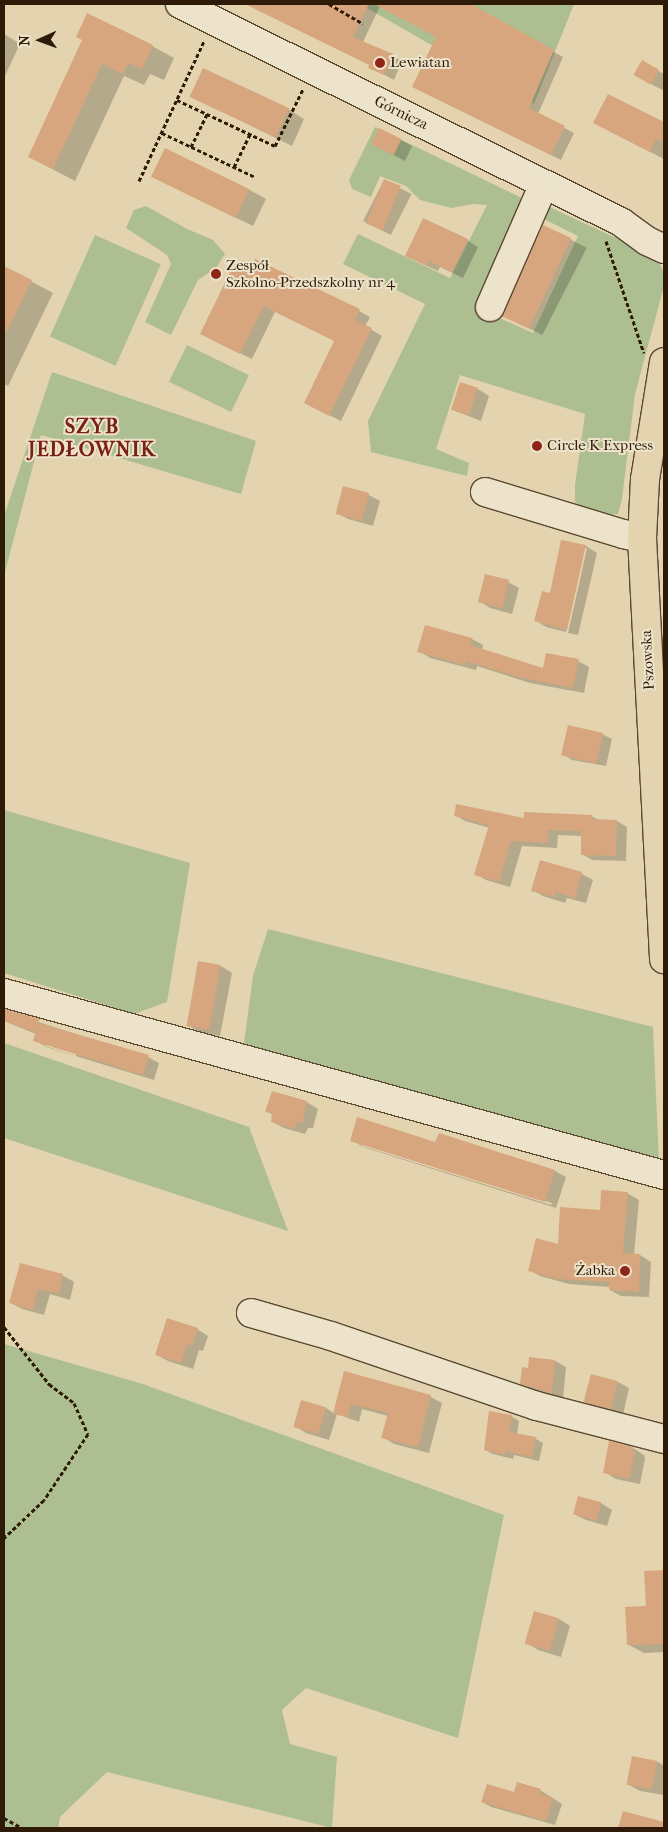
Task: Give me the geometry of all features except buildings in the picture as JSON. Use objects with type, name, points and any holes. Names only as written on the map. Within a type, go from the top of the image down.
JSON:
[{"type":"main road","name":"Pszowska","points":[[655,362],[642,538],[664,959]]},
{"type":"street","name":"Górnicza","points":[[184,4],[544,184],[613,229],[663,246]]},
{"type":"street","points":[[490,307],[544,184]]},
{"type":"street","points":[[485,492],[623,534],[642,538]]},
{"type":"street","points":[[4,993],[664,1175]]},
{"type":"street","points":[[251,1313],[331,1336],[537,1406],[664,1438]]},
{"type":"path","points":[[329,4],[363,24]]},
{"type":"path","points":[[139,181],[205,40],[209,41]]},
{"type":"path","points":[[296,82],[312,90]]},
{"type":"path","points":[[177,100],[275,146],[304,86]]},
{"type":"path","points":[[191,147],[207,114]]},
{"type":"path","points":[[162,133],[255,177]]},
{"type":"path","points":[[234,167],[250,134]]},
{"type":"path","points":[[613,229],[655,362]]},
{"type":"path","points":[[4,1328],[49,1384],[74,1403],[88,1434],[44,1500],[4,1538]]},
{"type":"path","points":[[4,1818],[22,1828]]},
{"type":"green space","points":[[360,4],[574,4],[534,104]]},
{"type":"green space","points":[[375,127],[530,202],[482,310],[533,333],[578,236],[542,218],[547,206],[642,250],[658,260],[664,274],[664,286],[635,394],[622,499],[618,514],[605,515],[587,511],[575,502],[575,485],[585,414],[460,375],[436,449],[469,463],[467,476],[371,452],[368,421],[425,304],[343,264],[358,234],[450,278],[487,205],[473,204],[451,208],[420,200],[406,186],[380,176],[371,197],[352,189],[349,180]]},
{"type":"green space","points":[[146,206],[187,229],[213,240],[225,254],[216,268],[198,280],[171,335],[145,322],[171,264],[167,255],[126,228],[134,210]]},
{"type":"green space","points":[[95,235],[161,264],[116,366],[50,336]]},
{"type":"green space","points":[[187,345],[249,375],[231,412],[169,382]]},
{"type":"green space","points":[[52,372],[256,441],[241,494],[41,435],[4,576],[4,516]]},
{"type":"green space","points":[[4,810],[190,863],[167,1002],[134,1014],[4,973]]},
{"type":"green space","points":[[268,929],[653,1027],[659,1164],[250,1054],[244,1043],[253,976]]},
{"type":"green space","points":[[4,1043],[249,1127],[288,1231],[4,1138]]},
{"type":"green space","points":[[4,1344],[143,1384],[504,1515],[458,1738],[306,1688],[282,1710],[290,1744],[337,1757],[332,1828],[107,1772],[60,1817],[58,1828],[4,1828]]},
{"type":"place","name":"Lewiatan","points":[[380,63]]},
{"type":"place","name":"Zespół Szkolno-Przedszkolny nr 4","points":[[216,274]]},
{"type":"place","name":"Circle K Express","points":[[537,446]]},
{"type":"place","name":"Żabka","points":[[625,1271]]},
{"type":"district","name":"SZYB JEDŁOWNIK","points":[[92,438]]}]
